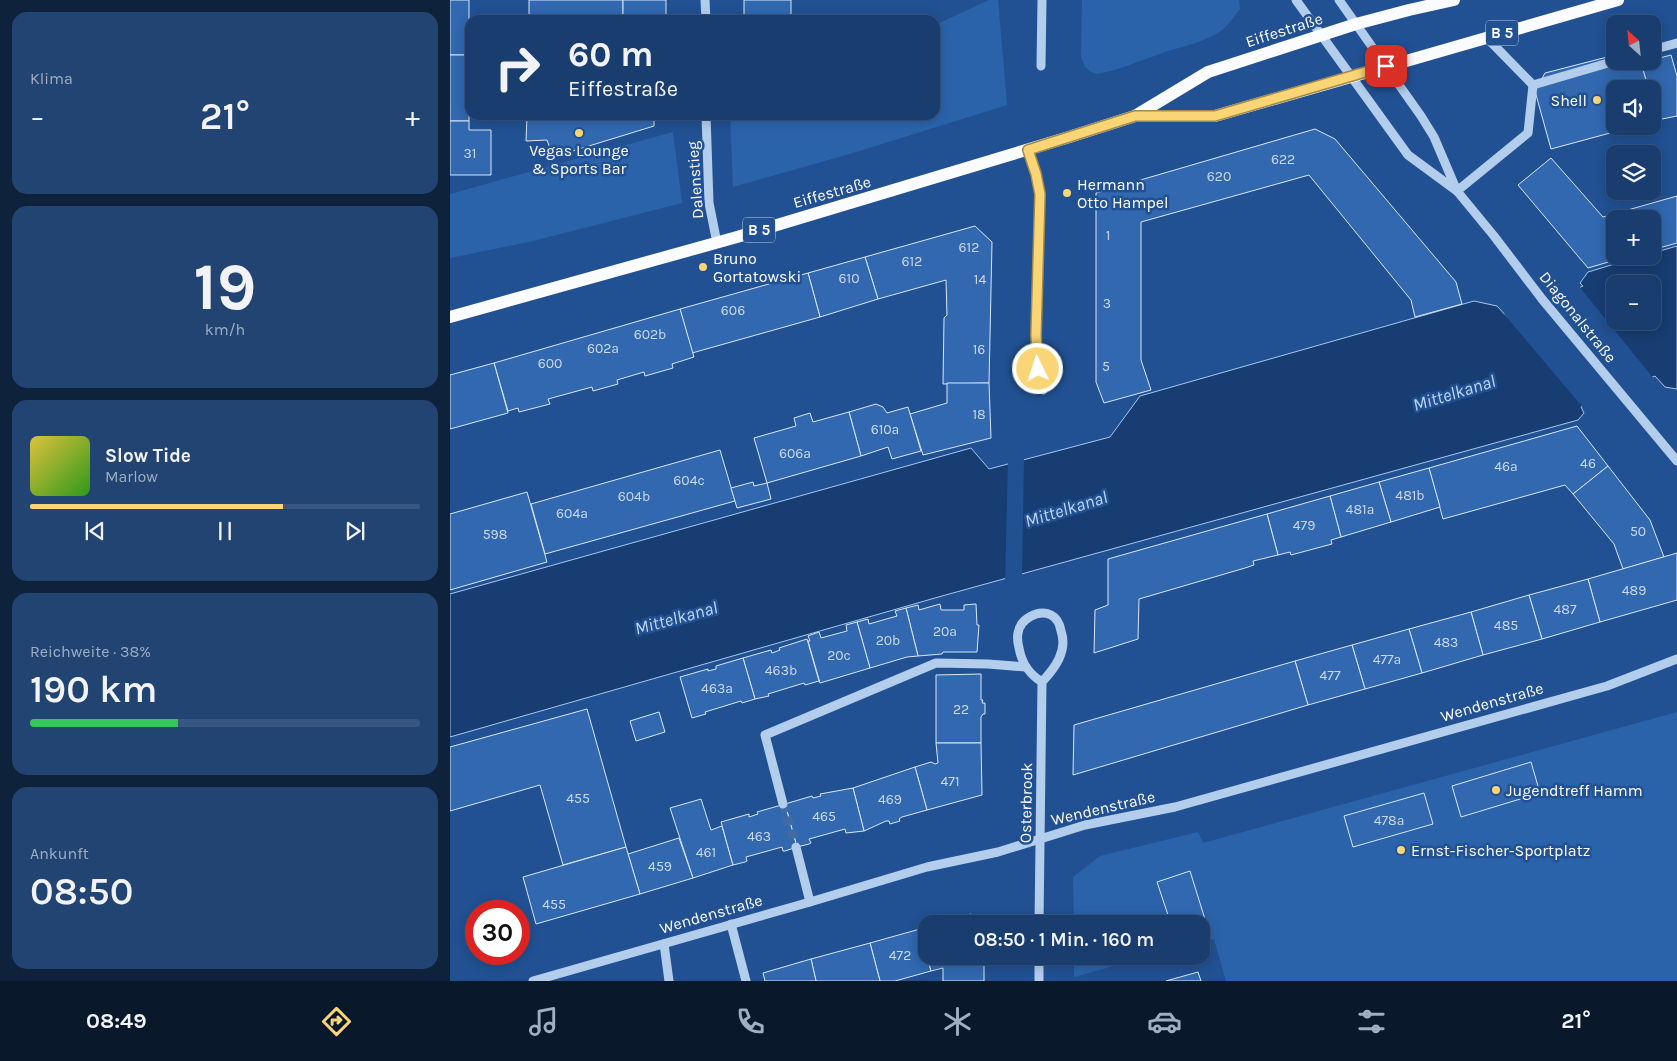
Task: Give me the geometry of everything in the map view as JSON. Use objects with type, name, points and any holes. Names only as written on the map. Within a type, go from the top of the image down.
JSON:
[{"type":"main road","name":"Eiffestraße","points":[[450,317],[717,243],[1028,150],[1135,116],[1208,72],[1356,24],[1454,0]]},
{"type":"main road","name":"Eiffestraße","points":[[1135,116],[1215,116],[1618,0]]},
{"type":"street","points":[[706,0],[706,15]]},
{"type":"street","points":[[1041,66],[1042,0]]},
{"type":"street","name":"Diagonalstraße","points":[[1296,0],[1408,155],[1457,191],[1542,299],[1677,461]]},
{"type":"street","name":"Diagonalstraße","points":[[1339,0],[1434,137],[1457,191]]},
{"type":"street","points":[[1486,37],[1533,85]]},
{"type":"street","points":[[1661,47],[1677,43]]},
{"type":"street","points":[[1533,85],[1606,64]]},
{"type":"street","points":[[1457,191],[1528,133],[1533,85]]},
{"type":"street","name":"Dalenstieg","points":[[706,120],[709,203],[717,243]]},
{"type":"street","points":[[1028,150],[1040,194],[1036,358],[1043,390]]},
{"type":"street","points":[[1039,613],[1051,615],[1059,622],[1063,634],[1063,645],[1059,660],[1042,682],[1032,676],[1026,668],[1021,658],[1018,644],[1018,633],[1022,623],[1039,613]]},
{"type":"street","name":"Wendenstraße","points":[[533,981],[927,867],[998,852],[1085,824],[1175,807],[1607,686],[1677,659]]},
{"type":"street","points":[[783,804],[765,735],[936,663],[988,664],[1026,668]]},
{"type":"street","name":"Osterbrook","points":[[1039,915],[1042,682]]},
{"type":"street","points":[[796,847],[810,902]]},
{"type":"street","points":[[731,924],[746,981]]},
{"type":"street","points":[[664,944],[669,981]]},
{"type":"street","points":[[1039,965],[1039,981]]},
{"type":"shaded area","points":[[989,0],[998,0],[1007,105],[853,153],[733,187],[730,120],[940,120],[940,23]]},
{"type":"shaded area","points":[[1082,0],[1239,0],[1240,9],[1220,32],[1196,43],[1097,74],[1085,67],[1081,57]]},
{"type":"shaded area","points":[[673,132],[682,203],[529,242],[450,258],[450,194]]},
{"type":"shaded area","name":"Ernst-Fischer-Sportplatz","points":[[1677,712],[1677,981],[1226,981],[1214,939],[1210,940],[1210,915],[1074,915],[1073,877],[1100,856],[1198,832],[1203,843]]},
{"type":"shaded area","points":[[1074,965],[1117,965],[1074,977]]},
{"type":"water","name":"Mittelkanal","points":[[1677,246],[1677,389],[1665,387],[1655,376],[1581,407],[1584,413],[1578,420],[942,596],[450,737],[450,594],[971,448],[989,469],[1110,437],[1140,396],[1474,301],[1497,306],[1508,318],[1583,286],[1580,283],[1588,272],[1611,265],[1661,265],[1661,251]]},
{"type":"pier","points":[[1578,285],[1606,320],[1606,330],[1614,330],[1654,379],[1584,409],[1504,314],[1508,315]]},
{"type":"pier","points":[[1024,457],[1022,577],[1005,581],[1008,461]]},
{"type":"building","points":[[450,0],[469,0],[469,15],[465,15],[465,55],[450,55]]},
{"type":"building","points":[[529,0],[623,0],[623,15],[529,15]]},
{"type":"building","points":[[623,0],[666,0],[666,15],[623,15]]},
{"type":"building","points":[[744,0],[791,0],[791,15],[744,15]]},
{"type":"building","points":[[450,55],[465,55],[465,120],[469,121],[450,121]]},
{"type":"building","points":[[1671,55],[1677,76],[1677,116],[1661,119],[1661,80],[1646,80],[1643,70],[1661,70],[1661,58]]},
{"type":"building","points":[[1606,57],[1606,70],[1643,70],[1646,80],[1606,80],[1606,134],[1551,149],[1535,91],[1545,73]]},
{"type":"building","name":"Vegas Lounge & Sports Bar","points":[[527,120],[654,120],[654,126],[553,157],[547,140],[526,141]]},
{"type":"building","points":[[450,121],[469,121],[469,130],[491,130],[491,175],[450,175]]},
{"type":"building","points":[[1315,129],[1335,139],[1456,282],[1462,304],[1415,317],[1411,300],[1309,175],[1141,222],[1141,360],[1151,390],[1104,403],[1096,382],[1096,193]]},
{"type":"building","points":[[1551,158],[1603,217],[1606,216],[1606,263],[1588,268],[1518,185]]},
{"type":"building","points":[[1677,196],[1677,243],[1661,247],[1661,210],[1628,210]]},
{"type":"building","points":[[975,226],[992,242],[989,383],[943,384],[944,318],[947,315],[946,280],[878,299],[865,257]]},
{"type":"building","points":[[865,257],[878,299],[820,317],[808,273]]},
{"type":"building","points":[[808,273],[820,317],[692,353],[680,309]]},
{"type":"building","points":[[680,309],[694,357],[672,364],[673,368],[645,376],[644,372],[617,380],[618,384],[593,391],[592,387],[548,399],[550,404],[519,412],[518,408],[508,411],[494,363]]},
{"type":"building","points":[[494,363],[508,413],[450,429],[450,375]]},
{"type":"building","points":[[947,383],[989,383],[991,438],[923,455],[910,414],[947,403]]},
{"type":"building","points":[[876,404],[883,407],[887,413],[908,407],[921,451],[892,459],[888,447],[861,456],[849,412]]},
{"type":"building","points":[[849,412],[861,456],[767,483],[754,438],[796,426],[794,418],[810,413],[813,422]]},
{"type":"building","points":[[1577,426],[1608,466],[1573,494],[1565,485],[1443,519],[1429,468]]},
{"type":"building","points":[[720,450],[735,501],[545,554],[531,504]]},
{"type":"building","points":[[1608,466],[1650,520],[1664,557],[1623,569],[1614,544],[1573,494]]},
{"type":"building","points":[[1429,468],[1440,507],[1391,522],[1379,482]]},
{"type":"building","points":[[753,482],[754,486],[767,483],[771,499],[737,508],[731,488]]},
{"type":"building","points":[[1379,482],[1391,522],[1341,537],[1330,496]]},
{"type":"building","points":[[527,492],[547,562],[450,590],[450,514]]},
{"type":"building","points":[[1330,496],[1341,537],[1331,540],[1332,544],[1291,555],[1290,552],[1278,555],[1267,514]]},
{"type":"building","points":[[1267,514],[1278,555],[1253,561],[1254,565],[1245,568],[1139,599],[1138,639],[1094,653],[1095,610],[1108,605],[1108,559]]},
{"type":"building","points":[[1677,553],[1677,600],[1600,622],[1588,579]]},
{"type":"building","points":[[1588,579],[1600,622],[1542,639],[1529,595]]},
{"type":"building","points":[[1529,595],[1542,639],[1483,655],[1471,612]]},
{"type":"building","points":[[940,604],[941,610],[964,610],[964,605],[976,604],[977,625],[979,625],[977,652],[943,652],[942,654],[918,656],[906,608],[918,605],[919,610]]},
{"type":"building","points":[[906,608],[918,656],[907,657],[870,668],[857,622],[868,619],[869,624],[897,616],[895,611]]},
{"type":"building","points":[[1471,612],[1483,655],[1422,673],[1409,629]]},
{"type":"building","points":[[857,622],[870,668],[820,683],[808,636],[819,632],[821,638],[847,631],[846,625]]},
{"type":"building","points":[[1409,629],[1422,673],[1365,689],[1352,645]]},
{"type":"building","points":[[807,639],[819,681],[805,685],[804,683],[755,699],[743,658],[771,650],[772,653],[780,650],[779,648]]},
{"type":"building","points":[[1352,645],[1365,689],[1308,705],[1295,661]]},
{"type":"building","points":[[743,658],[755,699],[742,703],[741,701],[692,718],[680,677],[708,669],[708,671],[716,669],[716,666]]},
{"type":"building","points":[[1295,661],[1308,705],[1073,775],[1074,725]]},
{"type":"building","points":[[981,674],[981,700],[983,700],[982,703],[985,703],[985,714],[981,717],[981,743],[936,743],[936,675]]},
{"type":"building","points":[[587,709],[626,847],[563,865],[540,785],[450,811],[450,747]]},
{"type":"building","points":[[659,712],[665,732],[636,741],[630,721]]},
{"type":"building","points":[[936,743],[981,743],[982,795],[927,810],[915,767],[931,762],[938,763]]},
{"type":"building","name":"Jugendtreff Hamm","points":[[1531,762],[1540,793],[1461,817],[1452,786]]},
{"type":"building","points":[[915,767],[927,810],[902,817],[899,819],[900,821],[890,824],[889,821],[886,821],[864,831],[853,788]]},
{"type":"building","points":[[853,788],[864,831],[846,833],[845,829],[809,839],[811,843],[797,847],[785,804],[812,796],[813,798],[821,796],[820,794]]},
{"type":"building","points":[[1424,793],[1433,824],[1353,847],[1344,816]]},
{"type":"building","points":[[701,799],[711,830],[722,826],[733,865],[693,878],[670,808]]},
{"type":"building","points":[[785,804],[797,847],[783,851],[782,847],[746,857],[747,861],[733,865],[721,822],[749,814],[749,817],[758,814],[757,812]]},
{"type":"building","points":[[679,838],[693,878],[640,894],[628,854]]},
{"type":"building","points":[[626,847],[640,894],[536,924],[523,877]]},
{"type":"building","points":[[1190,871],[1204,915],[1168,915],[1157,882]]},
{"type":"building","points":[[918,930],[918,965],[929,965],[931,971],[895,981],[880,981],[870,943]]},
{"type":"building","points":[[870,943],[880,981],[816,981],[811,959]]},
{"type":"building","points":[[811,959],[816,981],[765,981],[763,973]]},
{"type":"building","points":[[929,965],[984,965],[984,981],[943,981],[943,968],[931,971]]},
{"type":"building","points":[[1198,972],[1201,981],[1166,981]]},
{"type":"tunnel","points":[[783,804],[796,847]]},
{"type":"place","name":"Shell","points":[[1597,100]]},
{"type":"place","name":"Vegas Lounge & Sports Bar","points":[[579,133]]},
{"type":"place","name":"Hermann Otto Hampel","points":[[1067,193]]},
{"type":"place","name":"Bruno Gortatowski","points":[[703,267]]},
{"type":"place","name":"Jugendtreff Hamm","points":[[1496,790]]},
{"type":"place","name":"Ernst-Fischer-Sportplatz","points":[[1401,850]]},
{"type":"route","points":[[1038,369],[1036,335],[1040,194],[1028,150],[1135,116],[1215,116],[1386,66]]}]
